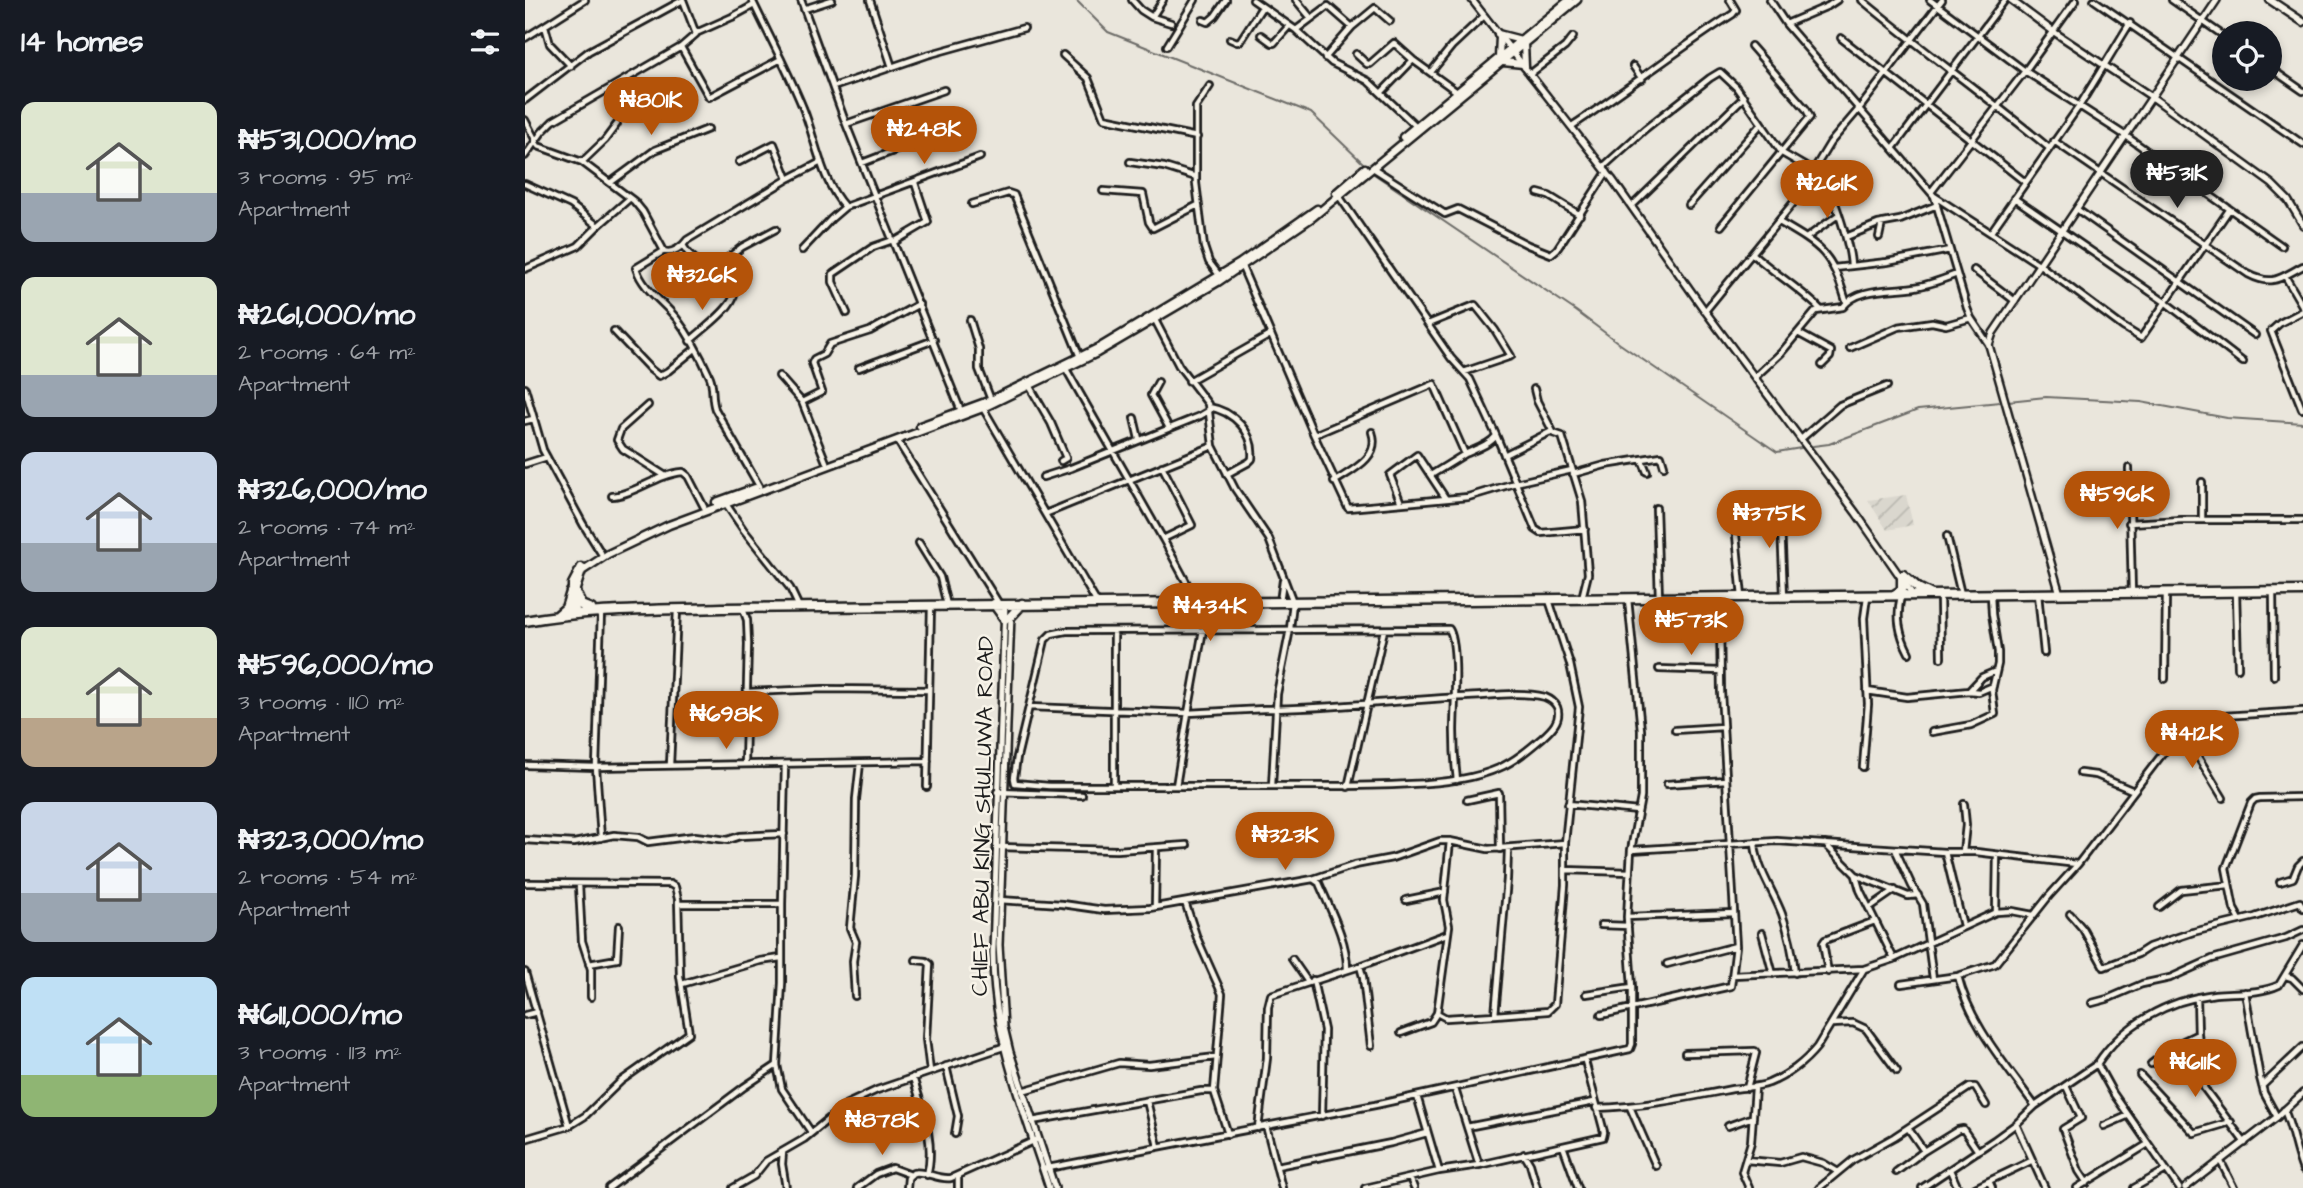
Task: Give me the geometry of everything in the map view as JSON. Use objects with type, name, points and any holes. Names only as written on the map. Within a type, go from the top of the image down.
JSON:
[{"type":"highway","points":[[1902,577],[1918,588],[1937,595]]},
{"type":"highway","points":[[1890,596],[1902,590],[1902,577]]},
{"type":"highway","points":[[525,621],[574,613],[677,609],[2303,591]]},
{"type":"highway","points":[[573,592],[583,606],[601,611]]},
{"type":"highway","points":[[558,615],[566,608],[573,592]]},
{"type":"highway","points":[[1002,604],[1002,612],[1007,618],[1022,604]]},
{"type":"main road","points":[[1523,41],[1569,0]]},
{"type":"main road","points":[[574,613],[572,584],[578,571],[601,553],[704,507],[893,439],[961,411],[982,406],[1155,320],[1242,267],[1288,236],[1339,196],[1512,50],[1577,0]]},
{"type":"main road","points":[[2270,0],[2303,19]]},
{"type":"main road","points":[[2278,0],[2303,19]]},
{"type":"main road","points":[[1500,60],[1499,35],[1523,41]]},
{"type":"main road","points":[[573,592],[582,572],[608,554],[669,525],[982,406],[1066,369],[1220,276],[1313,212],[1457,92],[1500,60],[1524,65],[1523,41]]},
{"type":"street","points":[[525,37],[585,0]]},
{"type":"street","points":[[525,100],[589,51],[683,0],[697,33]]},
{"type":"street","points":[[801,0],[846,124],[961,411]]},
{"type":"street","points":[[804,9],[832,0]]},
{"type":"street","points":[[870,0],[892,67]]},
{"type":"street","points":[[1132,0],[1152,17],[1171,23]]},
{"type":"street","points":[[1152,17],[1163,0]]},
{"type":"street","points":[[1167,46],[1195,0]]},
{"type":"street","points":[[1203,20],[1212,20],[1226,0]]},
{"type":"street","points":[[1253,0],[1296,30],[1325,58],[1368,81],[1416,127]]},
{"type":"street","points":[[1296,0],[1311,19]]},
{"type":"street","points":[[1472,0],[1632,206],[1705,311],[1916,595]]},
{"type":"street","points":[[1572,126],[1642,79],[1678,49],[1733,14],[1735,7],[1730,0]]},
{"type":"street","points":[[1770,0],[1786,24],[1932,194],[1971,318],[1989,345],[2060,594]]},
{"type":"street","points":[[1786,24],[1837,0]]},
{"type":"street","points":[[1862,0],[2049,148]]},
{"type":"street","points":[[1930,0],[2025,71],[2126,136],[2282,246]]},
{"type":"street","points":[[1705,311],[1779,222],[1830,143],[1942,0]]},
{"type":"street","points":[[1893,147],[2005,0]]},
{"type":"street","points":[[2011,0],[2272,184],[2288,200],[2303,225]]},
{"type":"street","points":[[1932,194],[2076,0]]},
{"type":"street","points":[[2094,0],[2303,144]]},
{"type":"street","points":[[2172,0],[2212,27]]},
{"type":"street","points":[[1989,345],[1993,333],[2217,0]]},
{"type":"street","points":[[525,156],[553,121],[681,47],[697,33],[733,18],[753,2],[802,108],[821,162],[845,207]]},
{"type":"street","points":[[1296,30],[1328,6],[1352,27]]},
{"type":"street","points":[[1230,39],[1240,41],[1262,7]]},
{"type":"street","points":[[1325,58],[1352,27],[1375,8],[1390,21]]},
{"type":"street","points":[[1431,72],[1452,46],[1484,16]]},
{"type":"street","points":[[1991,232],[2080,105],[2130,23]]},
{"type":"street","points":[[545,26],[550,44],[571,66]]},
{"type":"street","points":[[1261,35],[1274,43],[1289,26]]},
{"type":"street","points":[[833,87],[1024,28]]},
{"type":"street","points":[[1530,74],[1565,47],[1573,37]]},
{"type":"street","points":[[1840,38],[2025,182]]},
{"type":"street","points":[[1356,54],[1369,64],[1394,43],[1457,92]]},
{"type":"street","points":[[1721,226],[1809,119],[1809,114],[1751,46]]},
{"type":"street","points":[[681,47],[709,97],[781,59]]},
{"type":"street","points":[[1063,55],[1088,78],[1105,119],[1116,119],[1197,137]]},
{"type":"street","points":[[1381,93],[1413,60]]},
{"type":"street","points":[[1633,66],[1642,79]]},
{"type":"street","points":[[1373,168],[1445,214],[1459,209],[1494,229],[1549,254],[1554,253],[1580,215],[1605,170],[1645,129],[1716,74],[1723,74],[1744,97],[1782,153],[1822,174],[1846,237],[1851,267]]},
{"type":"street","points":[[2282,76],[2303,91]]},
{"type":"street","points":[[1210,86],[1196,107],[1196,177],[1205,252],[1220,276]]},
{"type":"street","points":[[846,124],[944,90]]},
{"type":"street","points":[[1632,206],[1744,97]]},
{"type":"street","points":[[525,120],[538,146],[582,162],[614,183],[630,198],[645,215],[664,251]]},
{"type":"street","points":[[582,162],[612,133],[617,124]]},
{"type":"street","points":[[862,163],[964,124]]},
{"type":"street","points":[[1689,205],[1761,124]]},
{"type":"street","points":[[614,183],[655,150],[708,129]]},
{"type":"street","points":[[2054,141],[2237,268],[2259,280],[2272,282],[2303,266]]},
{"type":"street","points":[[739,162],[774,144],[787,179]]},
{"type":"street","points":[[802,250],[845,207],[980,157]]},
{"type":"street","points":[[759,486],[715,409],[712,383],[695,349],[677,319],[647,287],[636,270],[637,266],[664,251],[667,253],[683,245],[787,179],[821,162]]},
{"type":"street","points":[[1130,162],[1164,167],[1196,177]]},
{"type":"street","points":[[847,313],[833,282],[833,274],[873,247],[893,241],[928,222],[915,183]]},
{"type":"street","points":[[525,184],[571,205],[598,226]]},
{"type":"street","points":[[1103,191],[1143,194],[1149,222],[1153,228],[1198,205]]},
{"type":"street","points":[[972,204],[1008,193],[1016,198],[1080,359]]},
{"type":"street","points":[[1538,193],[1549,196],[1580,215]]},
{"type":"street","points":[[1932,194],[2040,265],[2140,338],[2229,210]]},
{"type":"street","points":[[1339,196],[1453,361],[1464,372],[1538,533],[1585,529]]},
{"type":"street","points":[[525,269],[578,246],[630,198]]},
{"type":"street","points":[[2014,198],[2165,302],[2243,362]]},
{"type":"street","points":[[1846,237],[1937,205]]},
{"type":"street","points":[[2078,210],[2255,335]]},
{"type":"street","points":[[1806,238],[1838,215]]},
{"type":"street","points":[[1779,222],[1824,251],[1834,268],[1846,301]]},
{"type":"street","points":[[1879,237],[1882,223]]},
{"type":"street","points":[[710,272],[742,247],[776,229]]},
{"type":"street","points":[[683,245],[690,257],[730,284],[734,294],[727,306],[690,341]]},
{"type":"street","points":[[1834,268],[1887,262],[1950,250]]},
{"type":"street","points":[[1753,254],[1821,310]]},
{"type":"street","points":[[1242,267],[1347,508],[1447,500],[1485,493],[1515,483],[1661,456],[1664,466]]},
{"type":"street","points":[[1974,270],[2015,301]]},
{"type":"street","points":[[1755,377],[1781,353],[1816,312],[1843,307],[1846,301],[1872,291],[1913,287],[1957,274]]},
{"type":"street","points":[[2285,275],[2303,309],[2271,331],[2302,408]]},
{"type":"street","points":[[802,402],[822,391],[812,363],[824,354],[830,344],[870,331],[919,304]]},
{"type":"street","points":[[1428,324],[1473,305],[1496,330],[1511,356],[1464,372]]},
{"type":"street","points":[[1850,348],[1898,327],[1932,321],[1946,325],[1971,318]]},
{"type":"street","points":[[970,320],[979,349],[979,369],[991,400]]},
{"type":"street","points":[[1155,320],[1179,366],[1210,408],[1213,446],[1254,520],[1269,539],[1293,602],[1277,694],[1272,786]]},
{"type":"street","points":[[614,331],[659,376],[668,372],[695,349]]},
{"type":"street","points":[[1798,333],[1831,352],[1822,365]]},
{"type":"street","points":[[1189,381],[1270,335]]},
{"type":"street","points":[[859,368],[934,340]]},
{"type":"street","points":[[1066,369],[1197,603]]},
{"type":"street","points":[[779,376],[802,402],[826,462]]},
{"type":"street","points":[[1158,382],[1151,395],[1169,428]]},
{"type":"street","points":[[1314,435],[1434,384],[1465,454]]},
{"type":"street","points":[[1801,439],[1840,405],[1887,386]]},
{"type":"street","points":[[1030,387],[1062,446],[1066,458],[1061,461]]},
{"type":"street","points":[[525,388],[547,457],[601,553]]},
{"type":"street","points":[[1534,389],[1537,401],[1553,432],[1562,436],[1582,501],[1588,574],[1582,598]]},
{"type":"street","points":[[647,405],[621,429],[617,440],[623,449],[665,476]]},
{"type":"street","points":[[982,406],[1098,604]]},
{"type":"street","points":[[1043,477],[1204,414],[1210,408],[1223,409],[1235,418],[1246,431],[1253,453],[1249,462],[1227,474]]},
{"type":"street","points":[[1204,414],[1210,417]]},
{"type":"street","points":[[1134,418],[1139,439]]},
{"type":"street","points":[[525,421],[533,419]]},
{"type":"street","points":[[1334,482],[1359,466],[1371,454],[1374,443],[1372,432]]},
{"type":"street","points":[[1504,455],[1553,432]]},
{"type":"street","points":[[1431,475],[1496,438]]},
{"type":"street","points":[[893,439],[1002,604]]},
{"type":"street","points":[[1045,514],[1213,446]]},
{"type":"street","points":[[1401,503],[1390,477],[1392,472],[1419,454],[1447,500]]},
{"type":"street","points":[[525,464],[547,457]]},
{"type":"street","points":[[1643,460],[1647,472]]},
{"type":"street","points":[[1162,466],[1192,525],[1163,538]]},
{"type":"street","points":[[2129,468],[2132,593]]},
{"type":"street","points":[[612,496],[665,476],[685,472],[704,507]]},
{"type":"street","points":[[2202,482],[2202,520]]},
{"type":"street","points":[[1780,501],[1784,597]]},
{"type":"street","points":[[726,503],[790,588],[799,607]]},
{"type":"street","points":[[1656,508],[1660,598]]},
{"type":"street","points":[[2129,523],[2303,520]]},
{"type":"street","points":[[1736,535],[1742,598]]},
{"type":"street","points":[[1947,536],[1961,595]]},
{"type":"street","points":[[919,543],[940,577],[947,605]]},
{"type":"street","points":[[1280,602],[1283,579]]},
{"type":"street","points":[[2236,592],[2238,668]]},
{"type":"street","points":[[2273,592],[2274,676]]},
{"type":"street","points":[[2165,679],[2166,593]]},
{"type":"street","points":[[2038,594],[2044,653]]},
{"type":"street","points":[[1937,595],[1941,659]]},
{"type":"street","points":[[1932,732],[1971,725],[1993,716],[1996,712],[1993,686],[1998,652],[1991,614],[1991,595]]},
{"type":"street","points":[[1863,766],[1867,725],[1864,618],[1868,596]]},
{"type":"street","points":[[1901,596],[1897,614],[1901,639],[1909,653]]},
{"type":"street","points":[[1046,1169],[1455,1089],[1631,1048],[1632,987],[1627,917],[1631,850],[1641,797],[1641,730],[1628,598]]},
{"type":"street","points":[[1601,1015],[1731,986],[1735,946],[1721,671],[1720,621],[1723,598]]},
{"type":"street","points":[[1437,1013],[1446,1018],[1495,1016],[1548,1011],[1555,1004],[1568,804],[1579,708],[1570,664],[1549,599]]},
{"type":"street","name":"CHIEF ABU KING SHULUWA ROAD","points":[[1002,604],[1007,618],[998,900],[993,972],[1003,1047],[1046,1169],[1049,1187]]},
{"type":"street","points":[[927,787],[931,605]]},
{"type":"street","points":[[745,764],[747,608]]},
{"type":"street","points":[[747,608],[747,620]]},
{"type":"street","points":[[670,765],[677,609]]},
{"type":"street","points":[[601,611],[596,767],[601,838]]},
{"type":"street","points":[[1029,707],[1188,713],[1365,705],[1455,697],[1543,697],[1553,701],[1558,711],[1555,724],[1546,734],[1509,763],[1457,780],[1348,787],[1020,785],[1015,783],[1014,771],[1041,652],[1045,640],[1051,634],[1066,631],[1450,629],[1453,635],[1455,697],[1454,731],[1457,780]]},
{"type":"street","points":[[1177,786],[1203,630]]},
{"type":"street","points":[[1348,787],[1384,630]]},
{"type":"street","points":[[1114,631],[1114,786]]},
{"type":"street","points":[[1659,669],[1721,671]]},
{"type":"street","points":[[1969,691],[1982,677],[1996,671]]},
{"type":"street","points":[[1867,691],[1907,696],[1979,692],[1993,686]]},
{"type":"street","points":[[747,692],[823,689],[929,690]]},
{"type":"street","points":[[1901,984],[1958,976],[1995,964],[2078,864],[2190,718],[2303,711]]},
{"type":"street","points":[[1675,730],[1723,727]]},
{"type":"street","points":[[2181,729],[2223,798]]},
{"type":"street","points":[[525,765],[596,767],[928,761]]},
{"type":"street","points":[[855,996],[853,961],[856,942],[850,928],[860,763]]},
{"type":"street","points":[[785,764],[782,958],[777,1065],[782,1089],[811,1132]]},
{"type":"street","points":[[2080,773],[2096,775],[2134,791]]},
{"type":"street","points":[[1667,784],[1726,780]]},
{"type":"street","points":[[1000,792],[1082,795]]},
{"type":"street","points":[[1467,800],[1499,793],[1500,849]]},
{"type":"street","points":[[2240,920],[2236,916],[2226,868],[2253,800],[2303,797]]},
{"type":"street","points":[[1568,804],[1638,811]]},
{"type":"street","points":[[1963,852],[1966,825],[1964,804]]},
{"type":"street","points":[[525,840],[573,843],[614,835],[638,836],[648,842],[657,842],[695,836],[728,840],[740,836],[783,834]]},
{"type":"street","points":[[1216,1057],[1149,1065],[1116,1063],[1020,1091],[1003,1015],[998,900],[1104,910],[1155,907],[1313,879],[1355,865],[1392,858],[1440,841],[1483,849],[1565,844]]},
{"type":"street","points":[[1401,1033],[1433,1021],[1437,1013],[1444,939],[1448,934],[1449,922],[1445,892],[1450,841]]},
{"type":"street","points":[[1631,850],[1755,842],[1825,843],[1963,852],[2078,864]]},
{"type":"street","points":[[1755,842],[1759,865],[1784,919],[1794,956],[1795,973]]},
{"type":"street","points":[[1825,843],[1856,875],[1908,896],[1918,895]]},
{"type":"street","points":[[999,847],[1085,850],[1187,845]]},
{"type":"street","points":[[1155,907],[1156,848]]},
{"type":"street","points":[[1495,1016],[1508,849]]},
{"type":"street","points":[[1895,849],[1923,904],[1933,979]]},
{"type":"street","points":[[1945,852],[1963,926]]},
{"type":"street","points":[[1996,912],[1997,855]]},
{"type":"street","points":[[2280,882],[2293,878],[2303,861]]},
{"type":"street","points":[[1565,870],[1630,872]]},
{"type":"street","points":[[1856,875],[1860,890],[1894,959]]},
{"type":"street","points":[[1319,883],[1321,876]]},
{"type":"street","points":[[1313,879],[1319,883],[1347,958],[1353,967]]},
{"type":"street","points":[[525,883],[673,885],[679,904],[679,953],[689,1033],[621,1080],[585,1116],[569,1126],[525,1139]]},
{"type":"street","points":[[579,885],[582,941],[589,964],[591,997]]},
{"type":"street","points":[[2159,907],[2181,890],[2229,885]]},
{"type":"street","points":[[1869,908],[1895,890]]},
{"type":"street","points":[[1406,900],[1445,892]]},
{"type":"street","points":[[1185,902],[1197,938],[1222,994],[1214,1091],[1228,1134]]},
{"type":"street","points":[[2070,914],[2083,929],[2103,967],[2138,954],[2148,947],[2214,926],[2255,917],[2299,902],[2303,906]]},
{"type":"street","points":[[679,904],[782,904]]},
{"type":"street","points":[[1733,975],[1864,969],[1894,959],[1996,912],[2012,911],[2033,915]]},
{"type":"street","points":[[1627,917],[1734,913]]},
{"type":"street","points":[[1828,972],[1825,940],[1875,921]]},
{"type":"street","points":[[1601,925],[1628,926]]},
{"type":"street","points":[[589,964],[617,959],[619,926]]},
{"type":"street","points":[[2092,1003],[2142,984],[2170,978],[2212,959],[2286,938],[2303,930]]},
{"type":"street","points":[[1762,933],[1773,974]]},
{"type":"street","points":[[1258,1128],[1267,1058],[1270,997],[1274,993],[1342,972],[1347,968],[1444,939]]},
{"type":"street","points":[[1922,1188],[2016,1124],[2035,1106],[2097,1063],[2137,1022],[2164,1008],[2197,997],[2274,988],[2289,977],[2303,945]]},
{"type":"street","points":[[1667,964],[1735,946]]},
{"type":"street","points":[[682,984],[760,961],[782,958]]},
{"type":"street","points":[[1347,958],[1347,968]]},
{"type":"street","points":[[1292,959],[1310,981],[1324,1030],[1322,1116]]},
{"type":"street","points":[[916,960],[930,964],[926,1039],[930,1071]]},
{"type":"street","points":[[1360,965],[1371,1046]]},
{"type":"street","points":[[1596,1108],[1630,1107],[1755,1088],[1784,1076],[1811,1055],[1864,969]]},
{"type":"street","points":[[525,972],[569,1126]]},
{"type":"street","points":[[1958,976],[1984,1033],[2035,1106]]},
{"type":"street","points":[[2289,977],[2303,989]]},
{"type":"street","points":[[1586,994],[1632,987]]},
{"type":"street","points":[[2245,992],[2262,1086],[2277,1117]]},
{"type":"street","points":[[2197,997],[2204,1088],[2245,1143]]},
{"type":"street","points":[[525,1015],[537,1012]]},
{"type":"street","points":[[1832,1024],[1853,1023],[1866,1029],[1896,1071]]},
{"type":"street","points":[[2151,1064],[2177,1044],[2198,1034]]},
{"type":"street","points":[[733,1188],[847,1104],[877,1090],[1003,1047]]},
{"type":"street","points":[[2262,1086],[2303,1047]]},
{"type":"street","points":[[1685,1053],[1755,1051],[1747,1088]]},
{"type":"street","points":[[1365,1188],[1604,1137],[1584,1061]]},
{"type":"street","points":[[2097,1063],[2127,1116],[2179,1188]]},
{"type":"street","points":[[609,1188],[777,1065]]},
{"type":"street","points":[[946,1066],[958,1116],[954,1134]]},
{"type":"street","points":[[2140,1075],[2194,1133],[2231,1122]]},
{"type":"street","points":[[913,1077],[931,1158],[927,1175]]},
{"type":"street","points":[[1819,1188],[1836,1172],[1973,1086],[1986,1105]]},
{"type":"street","points":[[2066,1086],[2081,1118],[2063,1129],[2087,1182]]},
{"type":"street","points":[[1749,1188],[1742,1172],[1751,1142],[1755,1088]]},
{"type":"street","points":[[1455,1089],[1479,1165]]},
{"type":"street","points":[[1030,1121],[1214,1091]]},
{"type":"street","points":[[2185,1188],[2245,1143],[2303,1093]]},
{"type":"street","points":[[1416,1096],[1439,1171]]},
{"type":"street","points":[[1147,1101],[1158,1146]]},
{"type":"street","points":[[1467,1127],[1594,1102]]},
{"type":"street","points":[[1630,1107],[1656,1166]]},
{"type":"street","points":[[2284,1110],[2303,1170]]},
{"type":"street","points":[[2104,1126],[2127,1116]]},
{"type":"street","points":[[1728,1125],[1753,1117]]},
{"type":"street","points":[[2016,1124],[2045,1188]]},
{"type":"street","points":[[1266,1126],[1282,1188]]},
{"type":"street","points":[[1908,1128],[1924,1151]]},
{"type":"street","points":[[1896,1172],[1958,1129],[1963,1129],[1978,1151]]},
{"type":"street","points":[[1277,1166],[1427,1133]]},
{"type":"street","points":[[907,1188],[908,1178],[916,1172],[938,1179],[948,1179],[1036,1140]]},
{"type":"street","points":[[2077,1188],[2148,1144]]},
{"type":"street","points":[[1563,1146],[1578,1188]]},
{"type":"street","points":[[783,1151],[786,1188]]},
{"type":"street","points":[[1530,1153],[1530,1164]]},
{"type":"street","points":[[1524,1154],[1537,1188]]},
{"type":"street","points":[[1746,1160],[1780,1163],[1801,1157],[1823,1163],[1836,1172]]},
{"type":"street","points":[[1975,1188],[2031,1161]]},
{"type":"street","points":[[2221,1162],[2234,1188]]},
{"type":"street","points":[[857,1188],[876,1174],[892,1168],[911,1175]]},
{"type":"street","points":[[1950,1169],[1958,1188]]},
{"type":"street","points":[[2134,1188],[2166,1170]]},
{"type":"street","points":[[958,1176],[958,1188]]},
{"type":"street","points":[[1410,1178],[1414,1188]]},
{"type":"street","points":[[1989,1181],[1992,1188]]},
{"type":"shaded area","points":[[1906,495],[1913,525],[1887,530],[1868,500]]},
{"type":"waterway","points":[[1076,0],[1108,32],[1311,113],[1365,165]]},
{"type":"waterway","points":[[1371,172],[1777,452],[1801,448]]},
{"type":"waterway","points":[[2008,401],[2046,397],[2141,402],[2227,418],[2303,423]]},
{"type":"waterway","points":[[1813,446],[1829,444],[1918,410],[2000,402]]}]
